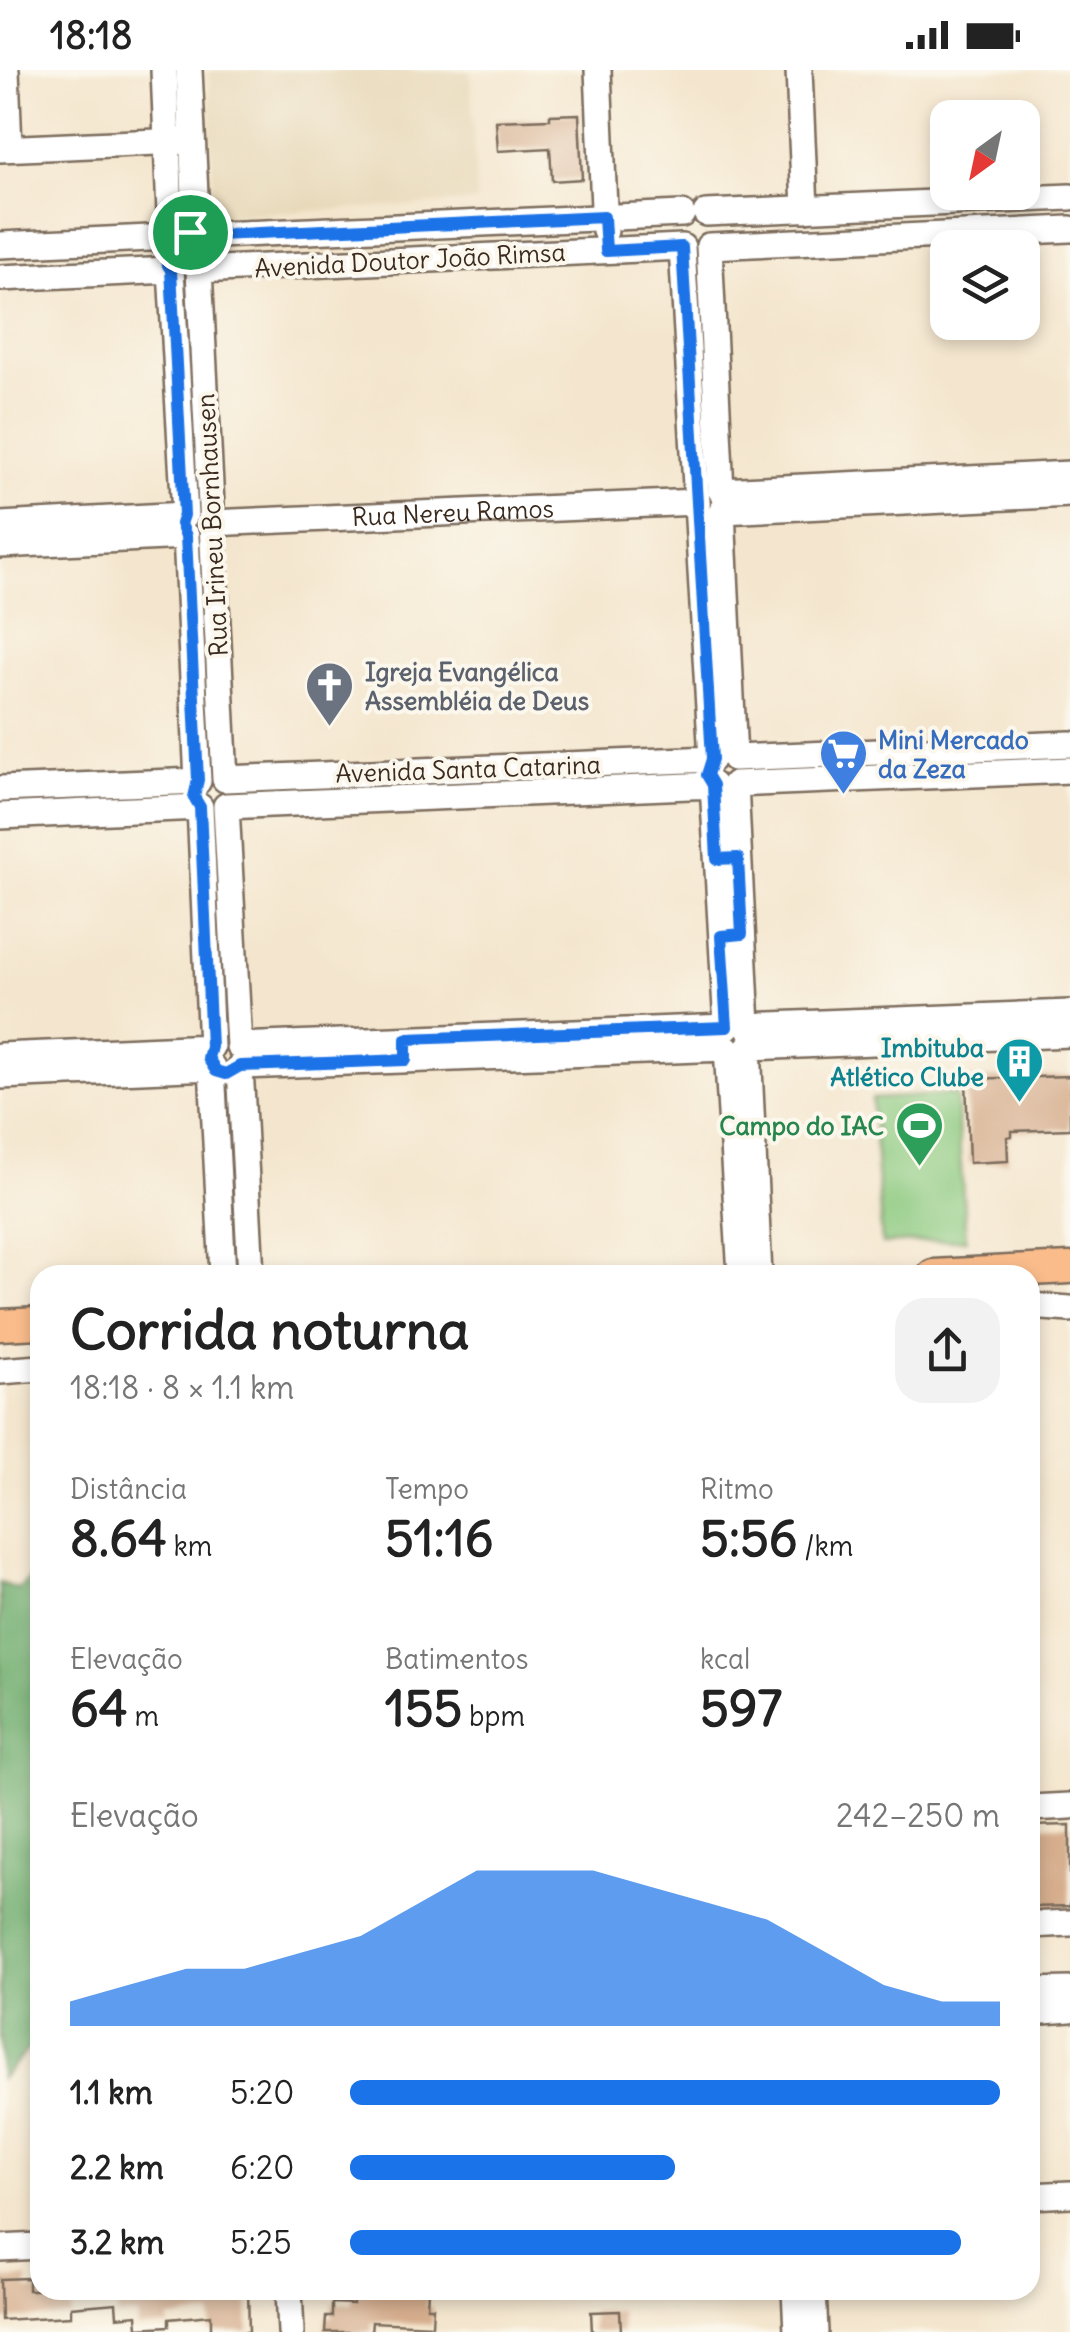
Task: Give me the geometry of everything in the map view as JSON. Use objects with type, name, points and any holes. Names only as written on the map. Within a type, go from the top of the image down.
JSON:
[{"type":"main road","points":[[1040,1270],[1070,1268]]},
{"type":"main road","points":[[0,1325],[30,1324]]},
{"type":"street","points":[[6,70],[5,148],[180,141]]},
{"type":"street","points":[[164,70],[180,141]]},
{"type":"street","points":[[184,236],[180,141],[189,70]]},
{"type":"street","points":[[598,70],[606,251]]},
{"type":"street","points":[[799,70],[805,208]]},
{"type":"street","name":"Avenida Doutor João Rimsa","points":[[1040,198],[1070,197]]},
{"type":"street","name":"Avenida Doutor João Rimsa","points":[[0,244],[930,203]]},
{"type":"street","points":[[704,416],[713,331],[708,246],[716,229],[694,213],[674,230],[682,247],[686,331],[704,416],[713,501],[714,600],[743,1145],[758,1265]]},
{"type":"street","points":[[1040,230],[1070,229]]},
{"type":"street","points":[[682,247],[696,252],[708,246],[930,235]]},
{"type":"street","points":[[0,278],[171,270],[188,275],[199,270],[206,252],[184,236]]},
{"type":"street","points":[[171,270],[163,254],[184,236]]},
{"type":"street","name":"Avenida Doutor João Rimsa","points":[[199,270],[682,247]]},
{"type":"street","name":"Rua Irineu Bornhausen","points":[[171,270],[190,618],[212,780]]},
{"type":"street","name":"Rua Irineu Bornhausen","points":[[199,270],[216,616],[212,780]]},
{"type":"street","points":[[686,331],[713,331]]},
{"type":"street","name":"Rua Nereu Ramos","points":[[211,522],[1027,486],[1070,474]]},
{"type":"street","name":"Rua Nereu Ramos","points":[[1027,486],[1070,494]]},
{"type":"street","points":[[12,534],[185,525],[194,540],[210,532],[211,522]]},
{"type":"street","points":[[190,618],[216,616]]},
{"type":"street","name":"Avenida Santa Catarina","points":[[226,806],[1070,744]]},
{"type":"street","name":"Avenida Santa Catarina","points":[[0,788],[212,780],[1070,770]]},
{"type":"street","points":[[222,1265],[200,807],[194,791],[212,780],[230,789],[226,806],[250,1265]]},
{"type":"street","points":[[46,786],[48,814]]},
{"type":"street","points":[[0,816],[200,807],[210,812],[226,806]]},
{"type":"street","points":[[207,956],[234,954]]},
{"type":"street","points":[[239,1056],[1007,1026],[1070,1013]]},
{"type":"street","points":[[1007,1026],[1070,1034]]},
{"type":"street","points":[[212,1057],[225,1040],[239,1056]]},
{"type":"street","points":[[0,1056],[134,1060],[212,1057]]},
{"type":"street","points":[[0,1076],[134,1060]]},
{"type":"street","points":[[740,1265],[743,1145]]},
{"type":"street","points":[[218,1194],[246,1192]]},
{"type":"street","points":[[1040,1307],[1070,1309]]},
{"type":"street","points":[[0,1371],[30,1369]]},
{"type":"street","points":[[1040,1808],[1070,1806]]},
{"type":"street","points":[[1040,1924],[1070,1923]]},
{"type":"street","points":[[1040,1991],[1070,1990]]},
{"type":"street","points":[[1040,2011],[1070,2009]]},
{"type":"street","points":[[1040,2196],[1070,2194]]},
{"type":"street","points":[[0,2248],[30,2246]]},
{"type":"street","points":[[289,2300],[291,2332]]},
{"type":"street","points":[[795,2300],[797,2332]]},
{"type":"street","points":[[813,2300],[815,2332]]},
{"type":"shaded area","points":[[209,70],[470,70],[477,202],[214,216]]},
{"type":"green space","name":"Campo do IAC","points":[[956,1094],[966,1239],[882,1244],[872,1099]]},
{"type":"green space","points":[[30,1579],[30,2048],[0,2079],[0,1583],[18,1589]]},
{"type":"building","points":[[579,114],[582,179],[552,181],[550,148],[498,151],[496,121]]},
{"type":"building","name":"Imbituba Atlético Clube","points":[[1070,1076],[1070,1129],[1012,1131],[1012,1136],[1007,1137],[1008,1161],[969,1163],[966,1079]]},
{"type":"building","points":[[1070,1825],[1070,1906],[1040,1907],[1040,1826]]},
{"type":"building","points":[[28,2278],[30,2300],[248,2300],[249,2332],[211,2332],[211,2315],[169,2319],[169,2326],[138,2328],[137,2315],[117,2317],[116,2303],[71,2307],[71,2316],[1,2320],[0,2279]]},
{"type":"building","points":[[353,2300],[427,2300],[427,2307],[433,2307],[432,2325],[372,2322],[371,2332],[325,2332],[326,2317],[332,2317],[332,2303],[353,2304]]},
{"type":"building","points":[[620,2311],[621,2332],[592,2332],[591,2312]]},
{"type":"place","name":"Igreja Evangélica Assembléia de Deus","points":[[330,728]]},
{"type":"place","name":"Mini Mercado da Zeza","points":[[843,796]]},
{"type":"place","name":"Imbituba Atlético Clube","points":[[1019,1104]]},
{"type":"place","name":"Campo do IAC","points":[[919,1168]]},
{"type":"route","points":[[604,217],[606,251],[682,247],[712,759],[706,769],[713,785],[717,859],[738,858],[742,934],[721,936],[727,1027],[406,1039],[406,1060],[240,1066],[226,1074],[212,1068],[208,1058],[211,1047],[200,807],[194,797],[198,780],[186,536],[181,524],[184,515],[171,270],[163,254],[171,237],[190,232],[197,236],[604,217]]}]
